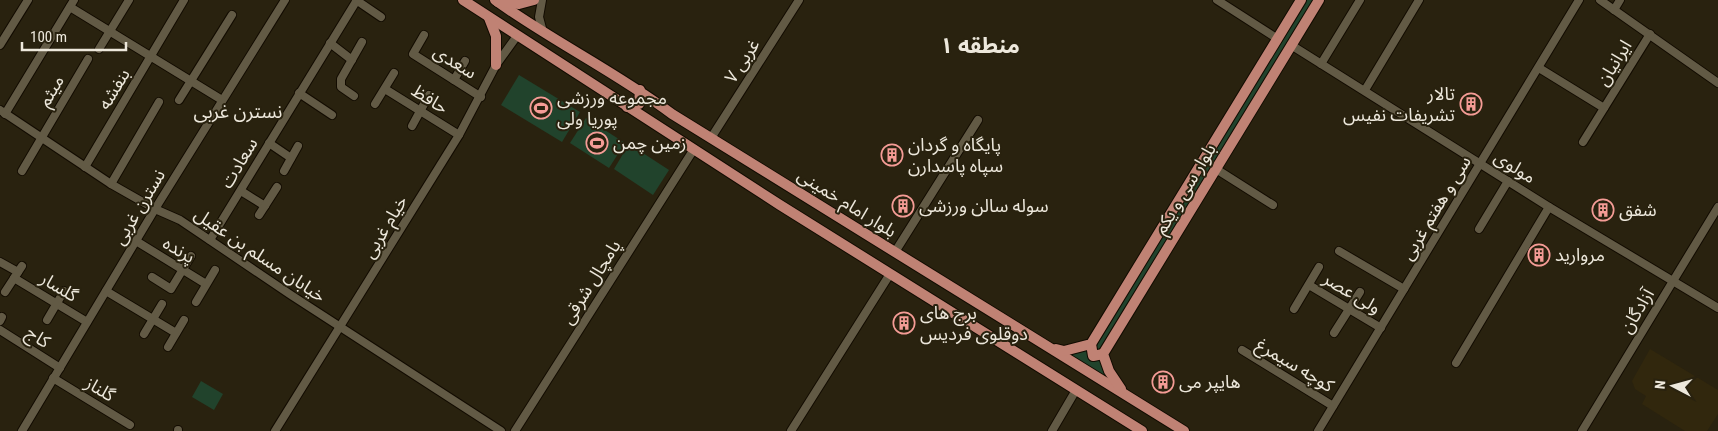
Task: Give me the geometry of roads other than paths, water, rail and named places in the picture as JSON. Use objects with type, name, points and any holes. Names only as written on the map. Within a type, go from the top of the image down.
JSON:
[{"type":"main road","name":"بلوار امام خمینی","points":[[464,0],[627,107],[1142,431]]},
{"type":"main road","points":[[496,1],[519,4],[534,0]]},
{"type":"main road","name":"بلوار سی و یکم","points":[[1091,344],[1301,0]]},
{"type":"main road","name":"بلوار سی و یکم","points":[[1103,354],[1319,0]]},
{"type":"main road","name":"بلوار امام خمینی","points":[[496,1],[543,32],[640,90],[672,114],[1126,395],[1169,427],[1184,431]]},
{"type":"main road","points":[[488,17],[496,36],[496,66]]},
{"type":"main road","points":[[627,107],[639,104],[640,90]]},
{"type":"main road","points":[[1049,347],[1064,351],[1091,344],[1093,356],[1103,354],[1109,371],[1126,395]]},
{"type":"street","points":[[0,45],[28,0]]},
{"type":"street","points":[[99,49],[129,0]]},
{"type":"street","name":"بنفشه","points":[[85,167],[184,0]]},
{"type":"street","name":"نسترن غربی","points":[[22,431],[155,209],[285,0]]},
{"type":"street","points":[[357,0],[381,17]]},
{"type":"street","name":"سعادت","points":[[210,240],[357,0]]},
{"type":"street","points":[[542,0],[539,17],[543,32]]},
{"type":"street","name":"۷ غربی","points":[[711,138],[799,0]]},
{"type":"street","points":[[1320,64],[1360,0]]},
{"type":"street","points":[[1364,90],[1419,0]]},
{"type":"street","name":"سی و هفتم غربی","points":[[1318,431],[1580,0]]},
{"type":"street","points":[[1600,0],[1718,83]]},
{"type":"street","points":[[1614,10],[1620,0]]},
{"type":"street","points":[[1220,1],[1278,39]]},
{"type":"street","points":[[2,112],[72,4],[109,32],[222,100]]},
{"type":"street","points":[[179,100],[232,15]]},
{"type":"street","name":"ایرانیان","points":[[1582,142],[1650,34]]},
{"type":"street","name":"سعدی","points":[[424,35],[413,54],[481,97]]},
{"type":"street","name":"خیام غربی","points":[[274,431],[341,327],[459,135],[496,66],[517,36]]},
{"type":"street","points":[[354,96],[341,87],[341,78],[362,42]]},
{"type":"street","points":[[330,43],[352,60]]},
{"type":"street","name":"مولوی","points":[[1291,46],[1550,207],[1718,308]]},
{"type":"street","name":"میثم","points":[[22,171],[88,59]]},
{"type":"street","points":[[454,80],[465,61]]},
{"type":"street","name":"ایرانیان","points":[[1539,68],[1604,108]]},
{"type":"street","points":[[375,104],[394,73]]},
{"type":"street","name":"حافظ","points":[[385,89],[459,135]]},
{"type":"street","points":[[299,93],[332,115]]},
{"type":"street","points":[[412,126],[429,96]]},
{"type":"street","points":[[111,184],[159,102]]},
{"type":"street","name":"خیابان مسلم بن عقیل","points":[[2,112],[111,184],[155,209],[168,213],[501,431]]},
{"type":"street","points":[[895,252],[978,120]]},
{"type":"street","points":[[269,143],[291,158]]},
{"type":"street","points":[[284,171],[298,146]]},
{"type":"street","name":"پامچال شرقی","points":[[514,431],[694,149]]},
{"type":"street","points":[[1216,169],[1273,204]]},
{"type":"street","points":[[1479,230],[1508,181]]},
{"type":"street","points":[[259,216],[277,187]]},
{"type":"street","points":[[241,191],[265,206]]},
{"type":"street","points":[[1456,363],[1550,207]]},
{"type":"street","name":"آزادگان","points":[[1582,431],[1718,207]]},
{"type":"street","name":"پرنده","points":[[136,241],[206,284]]},
{"type":"street","points":[[1339,252],[1404,289]]},
{"type":"street","points":[[152,277],[171,288],[191,256]]},
{"type":"street","name":"گلسار","points":[[0,262],[18,272],[57,303],[88,322]]},
{"type":"street","points":[[1294,309],[1319,267]]},
{"type":"street","points":[[196,302],[215,270]]},
{"type":"street","points":[[5,292],[18,272]]},
{"type":"street","points":[[791,431],[890,274]]},
{"type":"street","name":"ولی عصر","points":[[1309,285],[1381,328]]},
{"type":"street","points":[[47,320],[64,291]]},
{"type":"street","points":[[106,291],[176,333]]},
{"type":"street","points":[[1334,333],[1360,292]]},
{"type":"street","points":[[144,334],[162,304]]},
{"type":"street","points":[[168,348],[184,320]]},
{"type":"street","name":"کاج","points":[[0,330],[60,368]]},
{"type":"street","name":"کوچه سیمرغ","points":[[1242,350],[1333,406]]},
{"type":"street","name":"گلناز","points":[[54,378],[130,425]]},
{"type":"street","points":[[1052,431],[1076,390]]},
{"type":"place","name":"تالار تشریفات نفیس","points":[[1471,104]]},
{"type":"place","name":"مجموعه ورزشی پوریا ولی","points":[[541,108]]},
{"type":"place","name":"زمین چمن","points":[[597,143]]},
{"type":"place","name":"پایگاه و گردان سپاه پاسدارن","points":[[892,155]]},
{"type":"place","name":"سوله سالن ورزشی","points":[[903,206]]},
{"type":"place","name":"شفق","points":[[1603,210]]},
{"type":"place","name":"مروارید","points":[[1539,255]]},
{"type":"place","name":"برج های دوقلوی فردیس","points":[[904,323]]},
{"type":"place","name":"هایپر می","points":[[1163,382]]},
{"type":"district","name":"منطقه ۱","points":[[980,45]]},
{"type":"district","name":"نسترن غربی","points":[[238,111]]}]
